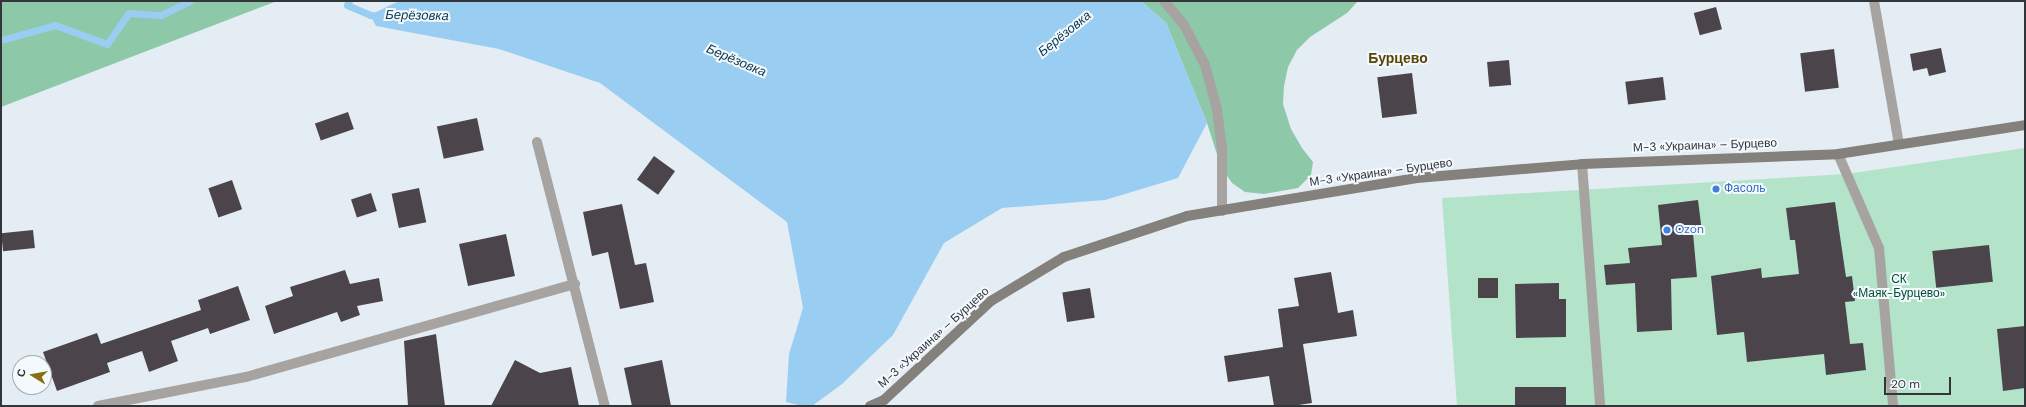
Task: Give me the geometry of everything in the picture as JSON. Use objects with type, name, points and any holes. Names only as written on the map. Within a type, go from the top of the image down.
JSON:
[{"type":"street","points":[[1164,1],[1184,25],[1204,65],[1217,109],[1222,146],[1222,211]]},
{"type":"street","points":[[1874,1],[1899,144]]},
{"type":"street","name":"М-3 «Украина» – Бурцево","points":[[870,406],[884,400],[991,301],[1064,257],[1187,216],[1417,178],[1582,164],[1838,154],[2025,125]]},
{"type":"street","points":[[537,142],[606,406]]},
{"type":"street","points":[[1838,154],[1879,248],[1893,406]]},
{"type":"street","points":[[1582,164],[1600,406]]},
{"type":"street","points":[[98,406],[246,377],[575,284]]},
{"type":"green space","points":[[1,1],[277,1],[1,107]]},
{"type":"green space","points":[[1141,1],[1358,1],[1347,13],[1310,37],[1297,50],[1288,67],[1284,86],[1283,104],[1291,129],[1302,148],[1313,162],[1311,175],[1298,188],[1264,194],[1245,192],[1232,183],[1221,167],[1207,123],[1166,23]]},
{"type":"green space","name":"СК «Маяк-Бурцево»","points":[[2025,148],[2025,406],[1457,406],[1442,198],[1846,174]]},
{"type":"water","points":[[399,1],[1141,1],[1166,23],[1207,123],[1178,178],[1105,200],[1002,208],[944,243],[893,335],[842,384],[812,406],[802,406],[786,402],[789,354],[803,308],[787,222],[600,83],[499,49],[376,26],[370,15]]},
{"type":"building","points":[[1716,7],[1722,29],[1700,35],[1694,13]]},
{"type":"building","points":[[1941,48],[1946,72],[1929,76],[1927,68],[1913,71],[1910,54]]},
{"type":"building","points":[[1834,49],[1839,88],[1805,92],[1800,53]]},
{"type":"building","points":[[1509,60],[1511,85],[1489,87],[1487,62]]},
{"type":"building","points":[[1412,73],[1417,114],[1382,118],[1377,77]]},
{"type":"building","points":[[1663,77],[1666,100],[1628,104],[1625,82]]},
{"type":"building","points":[[348,112],[354,129],[321,140],[315,123]]},
{"type":"building","points":[[477,118],[484,150],[444,159],[437,127]]},
{"type":"building","points":[[654,156],[675,171],[658,195],[637,179]]},
{"type":"building","points":[[232,180],[242,209],[218,217],[208,188]]},
{"type":"building","points":[[419,188],[426,222],[399,228],[392,194]]},
{"type":"building","points":[[371,193],[377,211],[357,218],[351,199]]},
{"type":"building","points":[[1698,200],[1702,232],[1693,233],[1697,277],[1671,279],[1672,330],[1637,332],[1635,283],[1606,285],[1604,265],[1630,263],[1628,248],[1662,245],[1658,205]]},
{"type":"building","points":[[1835,202],[1846,277],[1852,276],[1855,301],[1845,302],[1850,344],[1863,343],[1866,370],[1826,375],[1824,354],[1747,362],[1744,332],[1717,335],[1711,276],[1761,268],[1762,278],[1799,274],[1795,240],[1790,240],[1786,208]]},
{"type":"building","points":[[622,204],[635,265],[646,263],[654,302],[620,309],[608,252],[592,256],[583,212]]},
{"type":"building","points":[[33,230],[35,248],[3,251],[1,233]]},
{"type":"building","points":[[506,234],[515,276],[468,286],[459,244]]},
{"type":"building","points":[[1989,245],[1993,282],[1936,288],[1932,251]]},
{"type":"building","points":[[345,270],[350,284],[379,278],[383,301],[357,306],[360,315],[341,322],[337,312],[274,334],[265,306],[293,296],[290,287]]},
{"type":"building","points":[[1331,272],[1338,313],[1353,310],[1357,336],[1303,344],[1312,403],[1292,406],[1274,406],[1269,376],[1228,382],[1224,356],[1283,347],[1278,309],[1299,306],[1294,278]]},
{"type":"building","points":[[1478,278],[1498,278],[1498,298],[1478,298]]},
{"type":"building","points":[[1559,283],[1559,299],[1566,299],[1566,337],[1516,338],[1515,284]]},
{"type":"building","points":[[238,286],[250,320],[210,334],[208,328],[171,341],[178,361],[149,372],[142,351],[107,363],[110,372],[57,391],[52,377],[52,355],[44,355],[43,352],[97,333],[101,344],[201,310],[198,300]]},
{"type":"building","points":[[1090,288],[1095,318],[1067,322],[1062,292]]},
{"type":"building","points":[[2025,326],[2025,388],[2003,391],[1997,329]]},
{"type":"building","points":[[436,334],[445,406],[408,406],[404,341]]},
{"type":"building","points":[[515,360],[540,373],[571,367],[579,406],[491,406]]},
{"type":"building","points":[[662,360],[671,406],[632,406],[624,368]]},
{"type":"building","points":[[1515,387],[1566,387],[1566,406],[1515,406]]},
{"type":"waterway","name":"Берёзовка","points":[[1,40],[55,25],[107,44],[129,13],[161,15],[190,1]]},
{"type":"waterway","name":"Берёзовка","points":[[349,1],[347,5],[370,15],[380,16]]},
{"type":"place","name":"Фасоль","points":[[1716,189]]},
{"type":"place","name":"Ozon","points":[[1667,230]]},
{"type":"district","name":"Бурцево","points":[[1398,58]]}]
